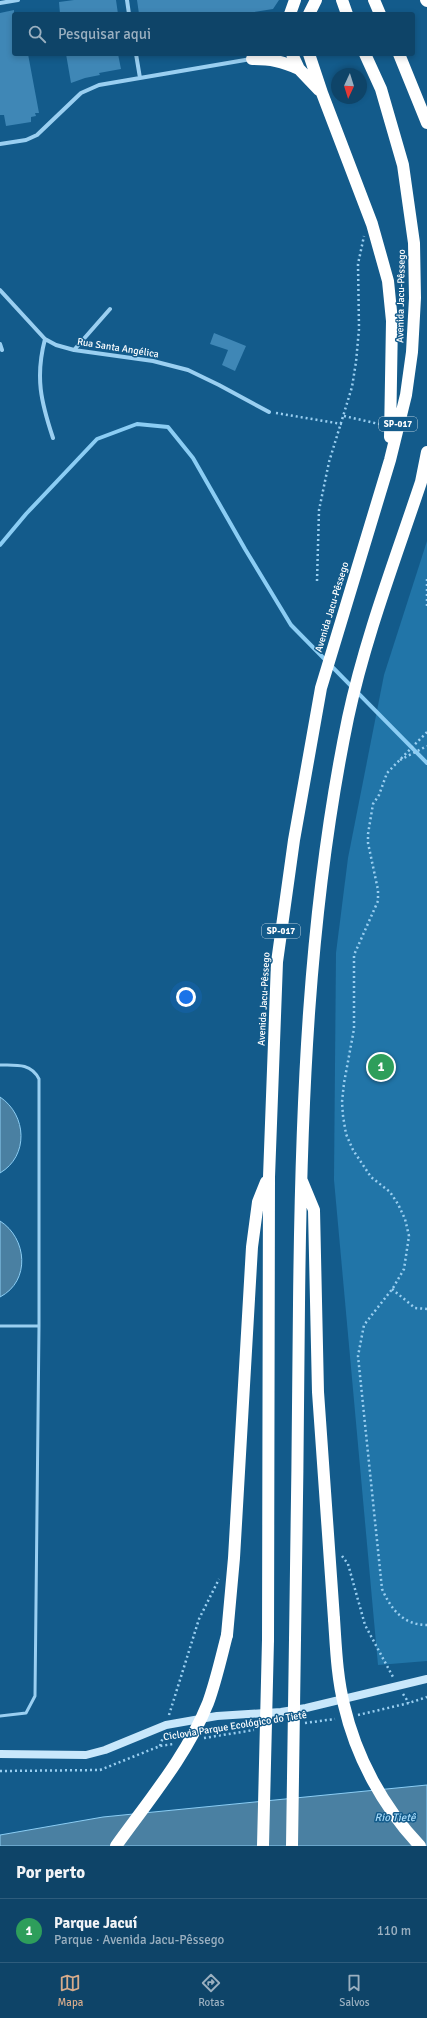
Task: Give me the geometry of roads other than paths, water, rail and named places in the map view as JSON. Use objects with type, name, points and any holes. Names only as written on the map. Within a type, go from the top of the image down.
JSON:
[{"type":"highway","points":[[291,12],[294,0]]},
{"type":"highway","points":[[310,12],[316,0]]},
{"type":"highway","points":[[342,0],[346,12]]},
{"type":"highway","points":[[374,0],[379,12]]},
{"type":"highway","points":[[253,56],[283,61],[299,69]]},
{"type":"highway","points":[[293,56],[299,69],[322,93]]},
{"type":"highway","points":[[310,56],[322,93],[372,224],[388,281],[392,321],[390,460]]},
{"type":"highway","name":"Avenida Jacu-Pêssego","points":[[263,1846],[268,1640],[269,1178],[278,954],[294,840],[321,688],[390,460],[406,395],[412,352],[415,270],[410,211],[403,165],[381,89],[366,56]]},
{"type":"highway","points":[[400,56],[427,122]]},
{"type":"highway","name":"SP-017","points":[[300,1176],[312,963],[325,850],[348,717],[364,657],[421,482],[427,452]]},
{"type":"highway","points":[[421,482],[427,466]]},
{"type":"highway","points":[[300,1176],[314,1210],[318,1392],[338,1674],[350,1728],[366,1767],[384,1802],[406,1831],[420,1846]]},
{"type":"highway","points":[[292,1846],[300,1176]]},
{"type":"highway","points":[[116,1846],[176,1762],[193,1734],[208,1703],[226,1635],[234,1558],[252,1247],[258,1202],[269,1178]]},
{"type":"street","points":[[0,3],[18,0]]},
{"type":"street","points":[[127,0],[129,12]]},
{"type":"street","points":[[285,12],[294,0]]},
{"type":"street","points":[[136,56],[140,78]]},
{"type":"street","points":[[0,144],[31,138],[37,135],[81,93],[89,88],[253,56]]},
{"type":"street","name":"Rua Santa Angélica","points":[[0,290],[45,339],[56,345],[74,350],[122,355],[188,370],[219,384],[270,412]]},
{"type":"street","points":[[74,350],[110,309]]},
{"type":"street","points":[[45,339],[40,357],[39,386],[45,415],[53,438]]},
{"type":"street","points":[[0,344],[2,350]]},
{"type":"street","points":[[0,1754],[86,1755],[105,1750],[166,1725],[217,1716],[280,1712],[306,1708],[427,1679]]},
{"type":"lane","points":[[0,1065],[26,1066],[36,1073],[39,1079],[40,1326],[35,1696],[26,1713],[0,1716]]},
{"type":"lane","points":[[0,1326],[40,1326]]},
{"type":"water","points":[[0,1097],[9,1105],[15,1114],[20,1124],[21,1135],[20,1146],[16,1156],[9,1166],[0,1173]]},
{"type":"water","points":[[0,1221],[9,1228],[16,1238],[22,1259],[21,1270],[17,1281],[10,1290],[0,1297]]},
{"type":"water","name":"Rio Tietê","points":[[427,1785],[427,1846],[0,1846],[0,1835],[103,1817]]},
{"type":"waterway","points":[[0,545],[26,514],[97,439],[137,424],[168,427],[193,458],[245,549],[291,625],[427,763]]},
{"type":"place","name":"Parque Jacuí","points":[[381,1067]]}]
